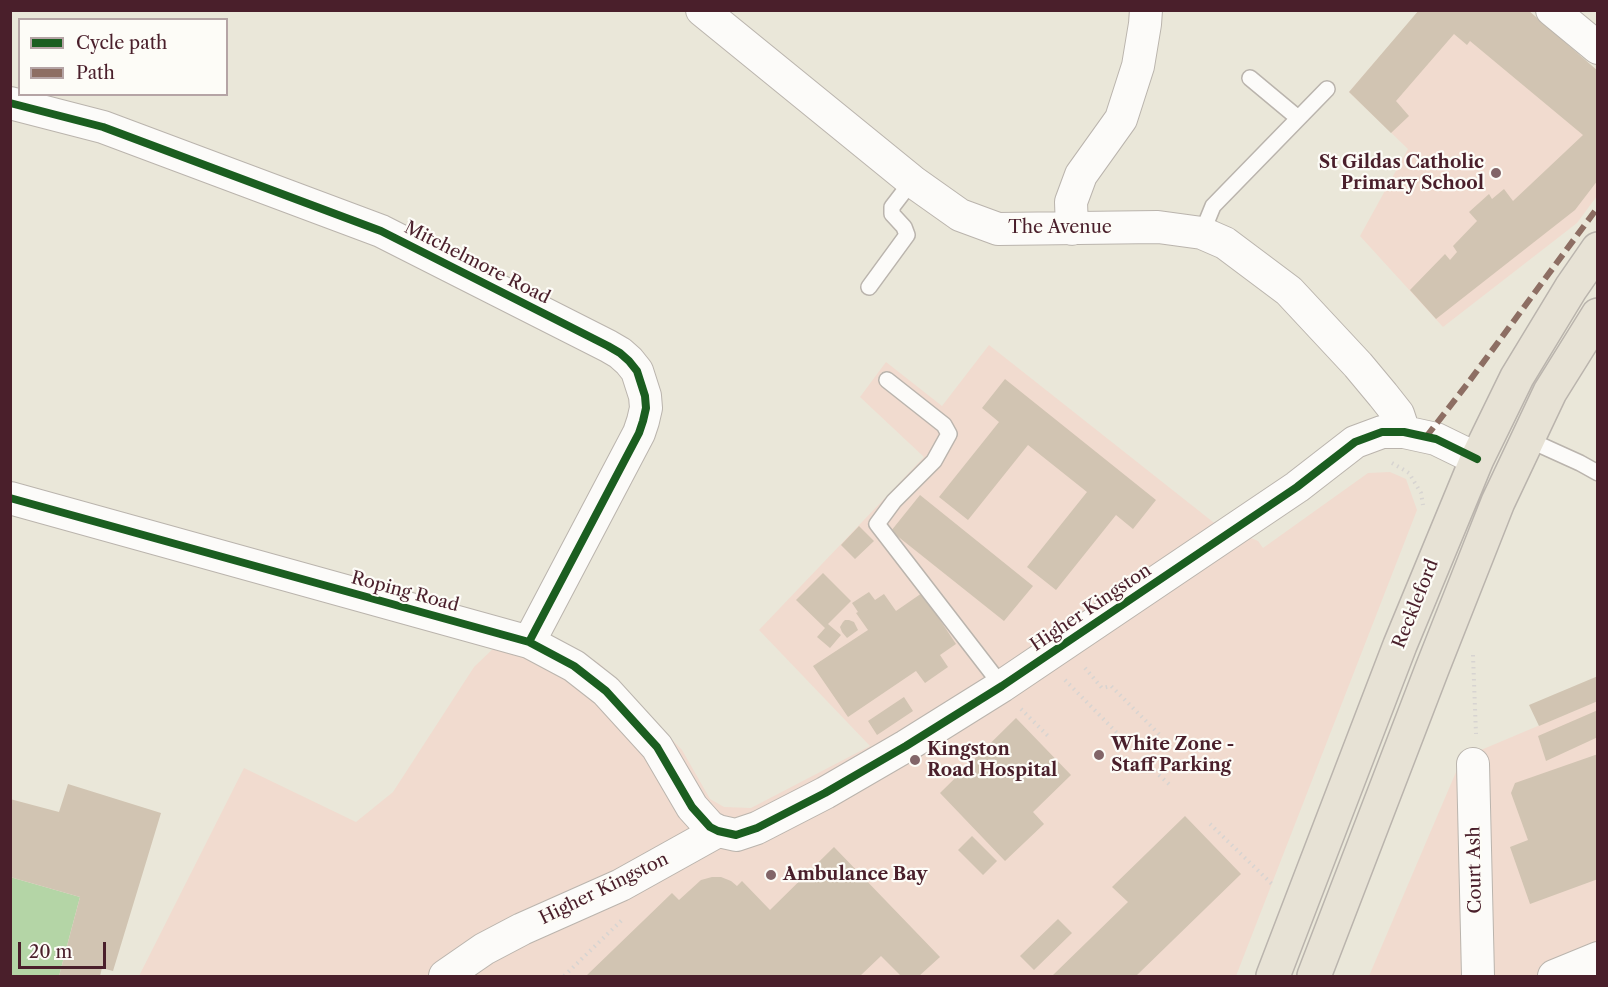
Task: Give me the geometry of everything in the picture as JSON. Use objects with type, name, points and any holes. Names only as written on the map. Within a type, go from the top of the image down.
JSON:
[{"type":"main road","name":"Reckleford","points":[[1273,976],[1400,645],[1477,459],[1517,377],[1571,288],[1598,249]]},
{"type":"main road","points":[[1314,976],[1431,669],[1498,502],[1550,392],[1598,315]]},
{"type":"street","name":"The Avenue","points":[[702,10],[912,181],[960,215],[998,229],[1158,227],[1202,233],[1225,243],[1289,291],[1358,365],[1398,414],[1404,432]]},
{"type":"street","points":[[1072,229],[1071,202],[1081,175],[1120,119],[1138,66],[1146,10]]},
{"type":"street","points":[[1552,10],[1598,48]]},
{"type":"street","name":"Mitchelmore Road","points":[[10,103],[103,127],[381,231],[608,346],[629,361],[637,371],[645,396],[646,408],[639,433],[529,642]]},
{"type":"street","name":"Higher Kingston","points":[[445,976],[484,949],[522,928],[621,885],[718,831],[736,835],[757,828],[872,766],[1011,696],[1355,442],[1382,432],[1404,432],[1436,439],[1477,459]]},
{"type":"street","name":"Roping Road","points":[[10,498],[529,642],[574,666],[606,691],[657,747],[692,807],[710,827],[718,831]]},
{"type":"street","name":"Court Ash","points":[[1473,764],[1478,976]]},
{"type":"street","points":[[1554,976],[1598,958]]},
{"type":"lane","points":[[1250,78],[1298,118]]},
{"type":"lane","points":[[1202,233],[1213,206],[1326,89]]},
{"type":"lane","points":[[869,287],[907,235],[904,226],[892,214],[892,207],[912,181]]},
{"type":"lane","points":[[887,380],[944,424],[949,435],[934,461],[894,501],[877,524],[1011,696]]},
{"type":"lane","points":[[1527,439],[1598,473]]},
{"type":"path","points":[[1381,463],[1393,463],[1409,473],[1421,493],[1424,514]]},
{"type":"path","points":[[1473,646],[1476,733],[1473,764]]},
{"type":"path","points":[[1083,665],[1102,688],[1111,686],[1162,737]]},
{"type":"path","points":[[1063,679],[1126,742]]},
{"type":"path","points":[[1011,696],[1048,736]]},
{"type":"path","points":[[1150,767],[1171,786]]},
{"type":"path","points":[[1210,824],[1278,889]]},
{"type":"path","points":[[564,976],[627,914]]},
{"type":"shaded area","name":"St Gildas Catholic Primary School","points":[[1419,11],[1597,71],[1597,196],[1577,223],[1443,327],[1360,236],[1408,149],[1349,92]]},
{"type":"shaded area","points":[[989,345],[1213,522],[1258,541],[1263,548],[1368,473],[1390,472],[1406,479],[1417,510],[1236,976],[139,976],[244,768],[356,822],[393,792],[474,667],[522,621],[599,663],[682,750],[710,799],[724,807],[751,808],[870,746],[759,630],[924,457],[860,397],[886,362],[942,406]]},
{"type":"shaded area","points":[[1597,701],[1597,976],[1369,976],[1462,758]]},
{"type":"green space","points":[[10,877],[80,897],[59,976],[11,976]]},
{"type":"building","points":[[1419,10],[1528,10],[1598,71],[1596,86],[1598,88],[1598,180],[1575,210],[1436,319],[1410,290],[1445,254],[1450,260],[1457,252],[1453,246],[1477,221],[1469,212],[1489,194],[1492,199],[1504,189],[1513,201],[1583,135],[1470,41],[1467,45],[1454,34],[1396,101],[1409,116],[1391,133],[1349,92]]},
{"type":"building","points":[[1005,379],[1156,500],[1133,529],[1116,515],[1056,590],[1027,567],[1087,492],[1028,445],[968,520],[939,497],[999,422],[982,408]]},
{"type":"building","points":[[920,495],[1033,586],[1004,621],[891,531]]},
{"type":"building","points":[[859,526],[874,541],[855,559],[841,545]]},
{"type":"building","points":[[823,573],[851,601],[828,624],[841,635],[830,648],[817,637],[825,628],[796,600]]},
{"type":"building","points":[[869,592],[875,600],[884,594],[896,611],[922,593],[956,644],[940,655],[948,667],[925,683],[916,671],[848,717],[813,666],[868,630],[852,603]]},
{"type":"building","points":[[845,620],[854,622],[858,630],[847,638],[840,627]]},
{"type":"building","points":[[1598,676],[1598,701],[1539,726],[1529,705]]},
{"type":"building","points":[[904,697],[913,711],[877,735],[868,721]]},
{"type":"building","points":[[1598,710],[1598,737],[1546,761],[1538,736]]},
{"type":"building","points":[[1016,718],[1071,775],[1033,812],[1044,824],[1005,861],[940,793]]},
{"type":"building","points":[[1598,754],[1598,879],[1530,904],[1510,847],[1528,840],[1511,793],[1515,783]]},
{"type":"building","points":[[68,784],[161,813],[113,971],[102,968],[100,976],[59,976],[80,897],[10,877],[10,799],[59,812]]},
{"type":"building","points":[[1185,816],[1241,874],[1136,976],[1052,976],[1128,902],[1112,887]]},
{"type":"building","points":[[972,836],[997,861],[983,875],[958,850]]},
{"type":"building","points":[[834,847],[940,957],[919,976],[901,976],[881,956],[860,976],[586,976],[672,893],[679,900],[701,880],[721,877],[737,886],[742,881],[770,910]]},
{"type":"building","points":[[1058,919],[1072,933],[1034,970],[1020,956]]},
{"type":"marked path","points":[[1426,437],[1598,207]]},
{"type":"cycle path","points":[[10,103],[103,127],[381,231],[608,346],[629,361],[637,371],[645,396],[646,408],[639,433],[529,642]]},
{"type":"cycle path","points":[[10,498],[529,642],[574,666],[606,691],[657,747],[692,807],[710,827],[736,835],[757,828],[825,793],[1002,686],[1297,487],[1355,442],[1382,432],[1404,432],[1436,439],[1477,459]]},
{"type":"place","name":"St Gildas Catholic Primary School","points":[[1496,173]]},
{"type":"place","name":"White Zone - Staff Parking","points":[[1099,755]]},
{"type":"place","name":"Kingston Road Hospital","points":[[915,760]]},
{"type":"place","name":"Ambulance Bay","points":[[771,875]]}]
